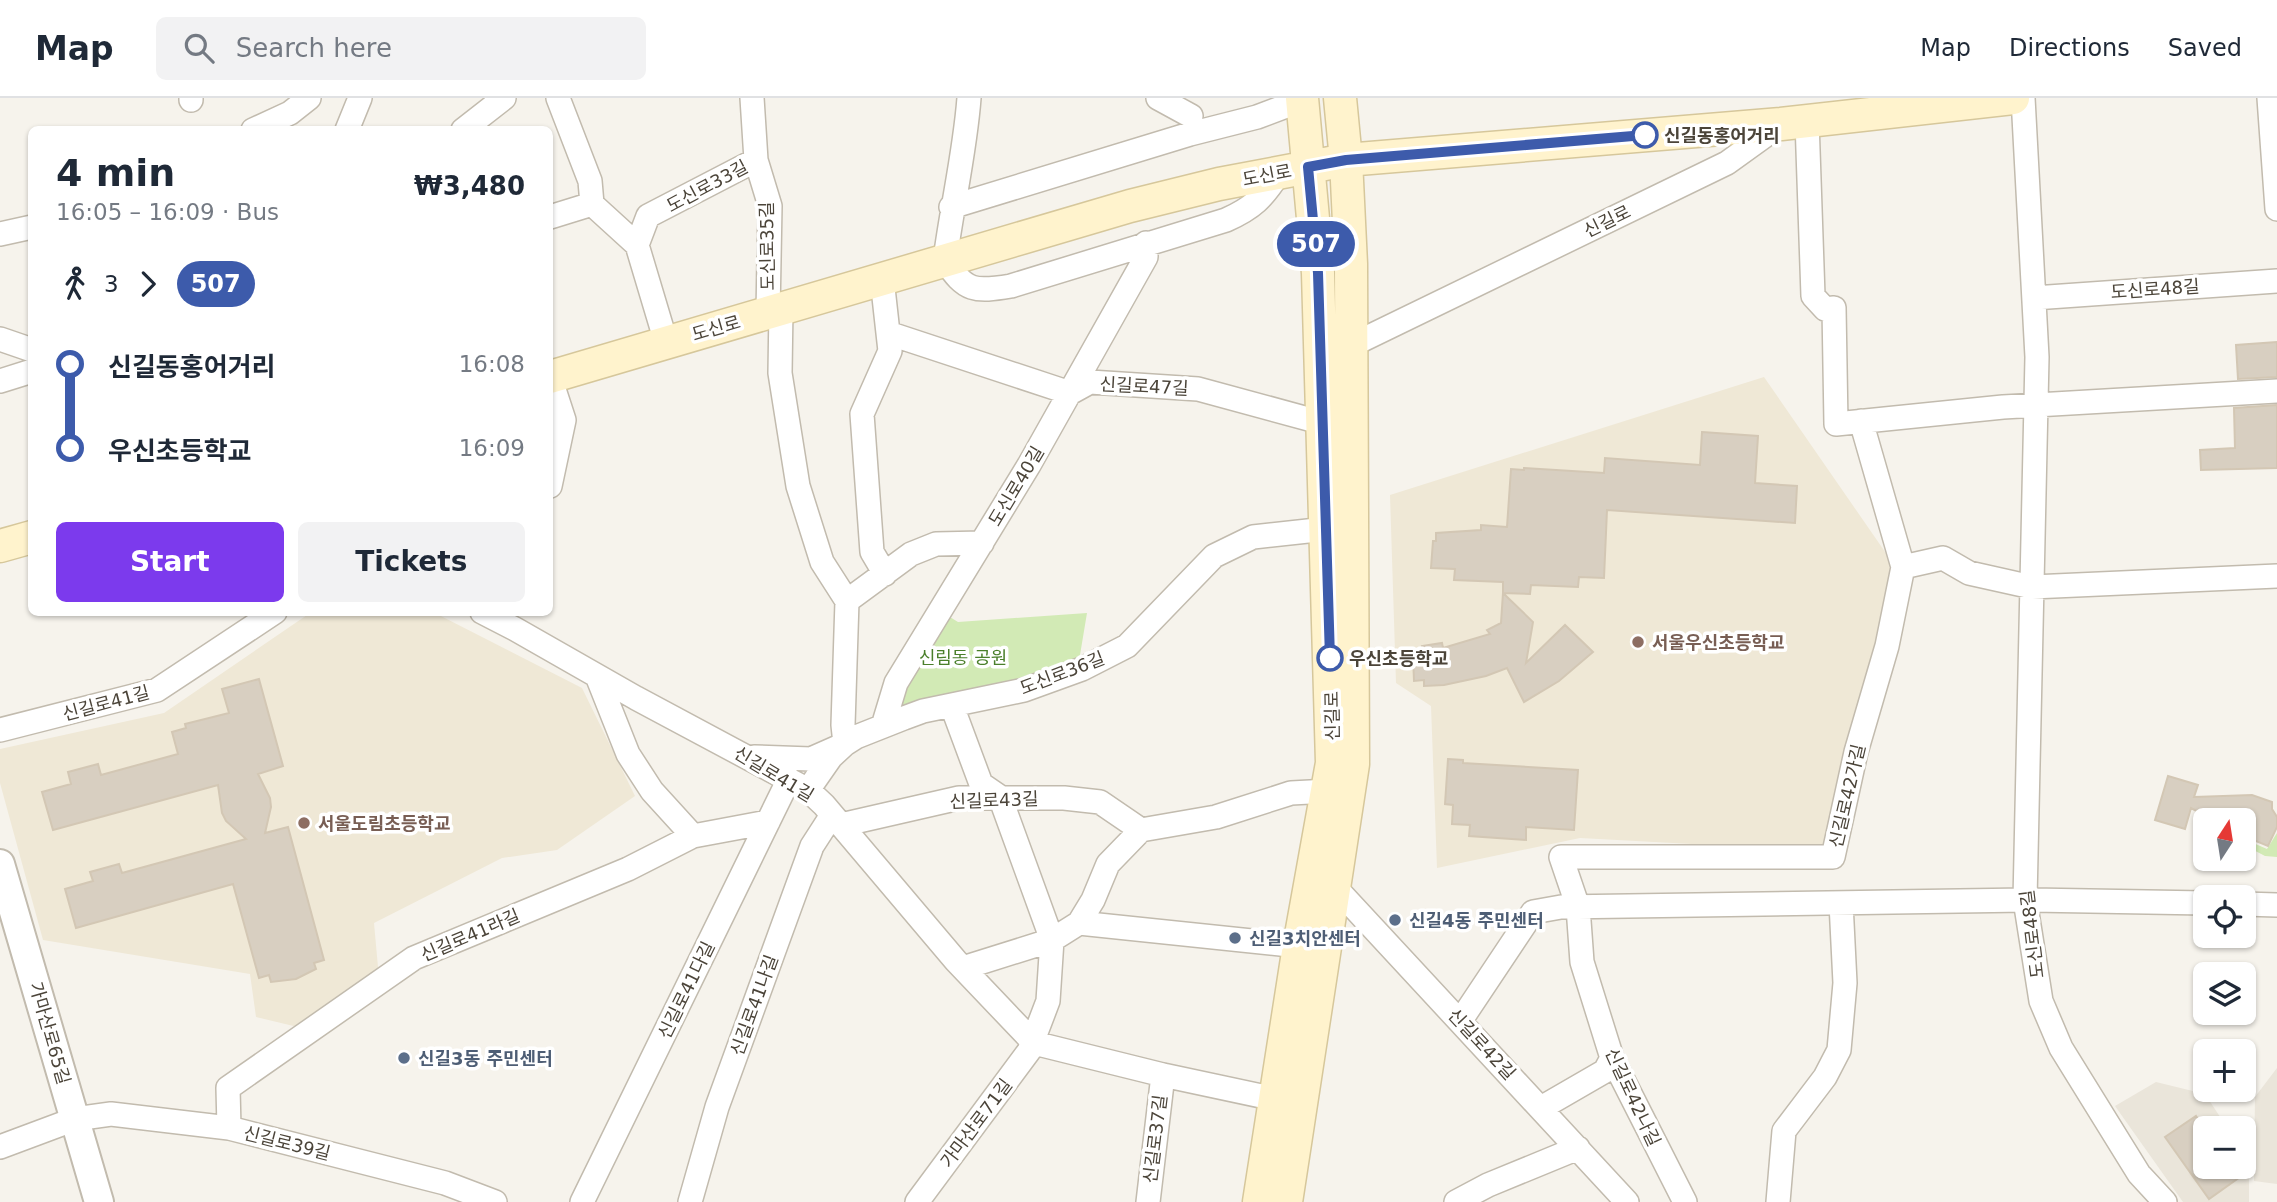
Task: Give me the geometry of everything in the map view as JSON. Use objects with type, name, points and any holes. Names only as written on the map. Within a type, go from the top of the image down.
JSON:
[{"type":"main road","name":"신길로","points":[[1286,1202],[1353,764],[1352,345],[1346,160],[1340,98]]},
{"type":"main road","name":"신길로","points":[[1259,1202],[1299,946],[1329,792],[1333,736],[1318,273],[1294,170],[1302,99]]},
{"type":"main road","name":"도신로","points":[[553,376],[1130,206],[1219,184],[1346,160],[1794,122],[1902,104],[1994,99]]},
{"type":"main road","points":[[0,547],[28,538]]},
{"type":"street","points":[[262,126],[290,113],[309,98]]},
{"type":"street","points":[[349,126],[360,98]]},
{"type":"street","points":[[468,126],[504,98]]},
{"type":"street","points":[[558,98],[590,181],[592,204],[637,244],[666,342]]},
{"type":"street","name":"도신로35길","points":[[752,98],[756,160],[770,206],[775,311]]},
{"type":"street","points":[[969,98],[967,128],[951,207],[945,260],[962,284],[975,289],[1001,288],[1048,276],[1226,219],[1250,209],[1294,170]]},
{"type":"street","points":[[1158,98],[1190,116]]},
{"type":"street","name":"도신로48길","points":[[2024,98],[2037,357],[2025,900],[2040,1001],[2061,1048],[2139,1174],[2165,1202]]},
{"type":"street","points":[[2269,98],[2277,209]]},
{"type":"street","points":[[951,207],[1190,116],[1257,117],[1302,99]]},
{"type":"street","points":[[1794,122],[1812,296],[1825,310],[1834,308],[1836,424],[2003,407],[2277,391]]},
{"type":"street","name":"신길로","points":[[1352,345],[1727,163],[1794,122]]},
{"type":"street","name":"도신로33길","points":[[637,244],[648,216],[756,160]]},
{"type":"street","points":[[553,216],[592,204]]},
{"type":"street","points":[[0,234],[28,228]]},
{"type":"street","name":"도신로40길","points":[[883,726],[896,683],[1070,394],[1146,257],[1146,243]]},
{"type":"street","points":[[882,279],[890,351],[862,414],[872,552],[885,574]]},
{"type":"street","name":"도신로48길","points":[[2034,298],[2277,281]]},
{"type":"street","points":[[775,311],[780,373],[799,486],[822,562],[847,601],[843,725],[845,744]]},
{"type":"street","points":[[888,333],[1070,394]]},
{"type":"street","points":[[0,339],[28,349]]},
{"type":"street","points":[[0,381],[28,372]]},
{"type":"street","name":"신길로47길","points":[[1070,394],[1090,382],[1198,389],[1323,423]]},
{"type":"street","name":"도신로","points":[[553,386],[564,420],[553,472]]},
{"type":"street","name":"신길로42가길","points":[[1578,906],[1561,857],[1833,856],[1856,752],[1887,646],[1903,567],[1861,421]]},
{"type":"street","name":"도신로36길","points":[[747,757],[811,759],[856,737],[923,711],[1024,690],[1082,669],[1127,646],[1214,555],[1253,537],[1326,528]]},
{"type":"street","points":[[847,601],[911,554],[936,544],[982,543]]},
{"type":"street","points":[[1903,567],[1943,558],[1969,573],[2032,587],[2277,576]]},
{"type":"street","name":"신길로41길","points":[[0,730],[157,690],[269,616]]},
{"type":"street","name":"신길로41길","points":[[495,616],[597,676],[798,784],[837,820],[963,968],[1034,1043]]},
{"type":"street","points":[[597,676],[628,754],[652,791],[693,836]]},
{"type":"street","points":[[952,706],[981,784],[1000,797],[1052,940],[1048,1001],[1034,1043],[1163,1076],[1275,1099]]},
{"type":"street","name":"도신로36길","points":[[798,784],[845,744]]},
{"type":"street","name":"신길로41다길","points":[[582,1202],[768,822],[798,784]]},
{"type":"street","points":[[963,968],[1052,940],[1079,923],[1093,900],[1108,864],[1142,830],[1216,817],[1291,793],[1329,792]]},
{"type":"street","name":"신길로43길","points":[[837,820],[958,798],[1064,798],[1100,802],[1142,830]]},
{"type":"street","name":"신길로41나길","points":[[690,1202],[717,1107],[812,846],[837,820]]},
{"type":"street","name":"신길로41라길","points":[[229,1128],[228,1088],[414,958],[628,869],[693,836],[768,822]]},
{"type":"street","name":"가마산로65길","points":[[0,864],[99,1202]]},
{"type":"street","name":"신길로42길","points":[[1335,887],[1627,1202]]},
{"type":"street","points":[[1461,1020],[1533,912],[1561,907],[2025,900],[2193,903]]},
{"type":"street","points":[[1778,1202],[1784,1131],[1825,1077],[1839,1050],[1844,996],[1841,903]]},
{"type":"street","points":[[2256,904],[2277,905]]},
{"type":"street","name":"신길로42나길","points":[[1578,906],[1582,962],[1612,1058],[1685,1202]]},
{"type":"street","points":[[1079,923],[1299,946]]},
{"type":"street","name":"가마산로71길","points":[[917,1202],[1034,1043]]},
{"type":"street","points":[[1541,1108],[1605,1072],[1612,1058]]},
{"type":"street","name":"신길로37길","points":[[1148,1202],[1163,1076]]},
{"type":"street","name":"신길로39길","points":[[0,1147],[75,1119],[111,1114],[229,1128],[446,1183],[495,1202]]},
{"type":"street","points":[[1456,1202],[1488,1185],[1578,1148]]},
{"type":"shaded area","name":"서울우신초등학교","points":[[1764,377],[1890,559],[1892,602],[1822,851],[1580,838],[1437,868],[1431,706],[1396,683],[1390,495]]},
{"type":"shaded area","name":"서울도림초등학교","points":[[306,616],[441,616],[582,688],[635,796],[557,850],[502,858],[374,923],[379,978],[306,1029],[256,1017],[250,974],[43,940],[0,783],[0,749],[164,713]]},
{"type":"shaded area","points":[[2277,1068],[2277,1184],[2254,1181],[2256,1096]]},
{"type":"shaded area","points":[[2156,1082],[2193,1091],[2193,1102],[2210,1102],[2219,1116],[2193,1116],[2193,1179],[2249,1179],[2249,1202],[2183,1202],[2115,1106]]},
{"type":"green space","name":"신림동 공원","points":[[1087,613],[1079,661],[891,717],[945,614],[958,622]]},
{"type":"green space","points":[[2277,833],[2277,857],[2265,856],[2256,851],[2256,844],[2267,849]]},
{"type":"building","points":[[2277,342],[2277,377],[2238,379],[2236,345]]},
{"type":"building","points":[[2277,405],[2277,468],[2201,470],[2200,450],[2235,448],[2234,408]]},
{"type":"building","points":[[1702,432],[1758,436],[1755,483],[1797,486],[1795,523],[1607,510],[1604,578],[1579,577],[1578,587],[1531,585],[1530,594],[1503,593],[1503,582],[1454,580],[1455,569],[1431,568],[1436,533],[1481,530],[1481,525],[1507,527],[1511,469],[1604,473],[1605,458],[1700,465]]},
{"type":"building","points":[[1503,593],[1533,622],[1526,663],[1565,625],[1593,652],[1559,681],[1524,702],[1507,668],[1486,676],[1444,685],[1424,686],[1424,680],[1414,681],[1413,656],[1424,655],[1422,646],[1442,643],[1443,648],[1490,634],[1487,630],[1501,623]]},
{"type":"building","points":[[259,679],[283,766],[258,774],[270,798],[271,807],[265,833],[288,827],[324,960],[314,963],[316,969],[296,979],[271,982],[269,975],[259,978],[233,884],[76,928],[65,889],[93,881],[90,872],[119,864],[122,873],[246,839],[226,821],[222,813],[218,785],[53,830],[42,792],[71,784],[68,772],[98,764],[101,775],[178,754],[172,732],[186,728],[185,724],[229,713],[222,689]]},
{"type":"building","points":[[1448,759],[1463,760],[1463,763],[1578,770],[1574,830],[1526,827],[1526,840],[1469,836],[1470,825],[1452,824],[1453,805],[1445,804]]},
{"type":"building","points":[[2168,776],[2198,785],[2194,797],[2252,795],[2272,802],[2277,827],[2268,846],[2256,841],[2256,808],[2191,808],[2185,829],[2155,820]]},
{"type":"building","points":[[2193,1118],[2193,1176],[2165,1137]]},
{"type":"building","points":[[2195,1179],[2237,1179],[2209,1199]]},
{"type":"bus line","name":"507","points":[[1330,658],[1318,273],[1308,167],[1346,160],[1645,135]]},
{"type":"place","name":"신길동홍어거리","points":[[1645,135]]},
{"type":"place","name":"서울우신초등학교","points":[[1638,642]]},
{"type":"place","name":"우신초등학교","points":[[1330,658]]},
{"type":"place","name":"서울도림초등학교","points":[[304,823]]},
{"type":"place","name":"신길4동 주민센터","points":[[1395,920]]},
{"type":"place","name":"신길3치안센터","points":[[1235,938]]},
{"type":"place","name":"신길3동 주민센터","points":[[404,1058]]}]
